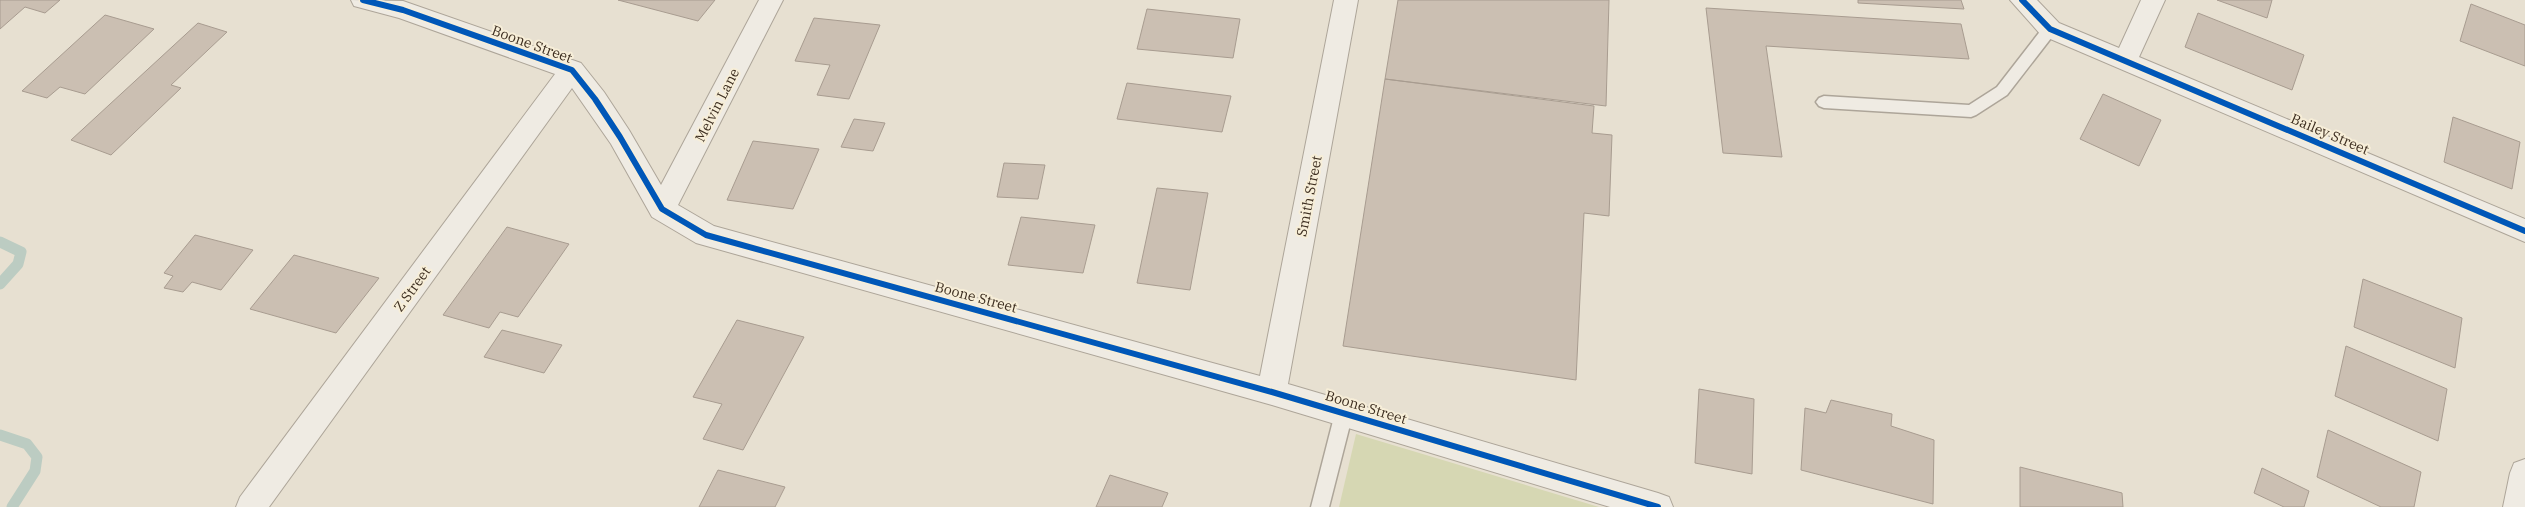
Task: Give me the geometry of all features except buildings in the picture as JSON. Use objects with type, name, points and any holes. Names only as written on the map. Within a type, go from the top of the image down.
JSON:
[{"type":"street","name":"Boone Street","points":[[364,0],[403,10],[572,70],[595,99],[620,137],[662,210],[706,235],[1272,392],[1658,507]]},
{"type":"street","name":"Melvin Lane","points":[[662,210],[771,0]]},
{"type":"street","name":"Smith Street","points":[[1272,392],[1346,0]]},
{"type":"street","points":[[2022,0],[2050,29]]},
{"type":"street","points":[[2125,61],[2152,0]]},
{"type":"street","name":"Bailey Street","points":[[2050,29],[2525,231]]},
{"type":"street","name":"Z Street","points":[[252,507],[572,70]]},
{"type":"street","points":[[2518,507],[2525,472]]},
{"type":"lane","points":[[1824,102],[1972,111],[2002,91],[2050,29]]},
{"type":"lane","points":[[1320,507],[1344,413]]},
{"type":"green space","points":[[1356,434],[1599,507],[1339,507]]},
{"type":"waterway","points":[[0,242],[21,252],[18,264],[0,284]]},
{"type":"waterway","points":[[0,435],[27,444],[37,457],[35,471],[12,507]]},
{"type":"cycle path","points":[[363,0],[403,10],[572,70],[595,99],[620,137],[638,171],[662,209],[706,235],[1272,392],[1658,507]]},
{"type":"cycle path","points":[[2022,0],[2050,29],[2525,231]]}]
